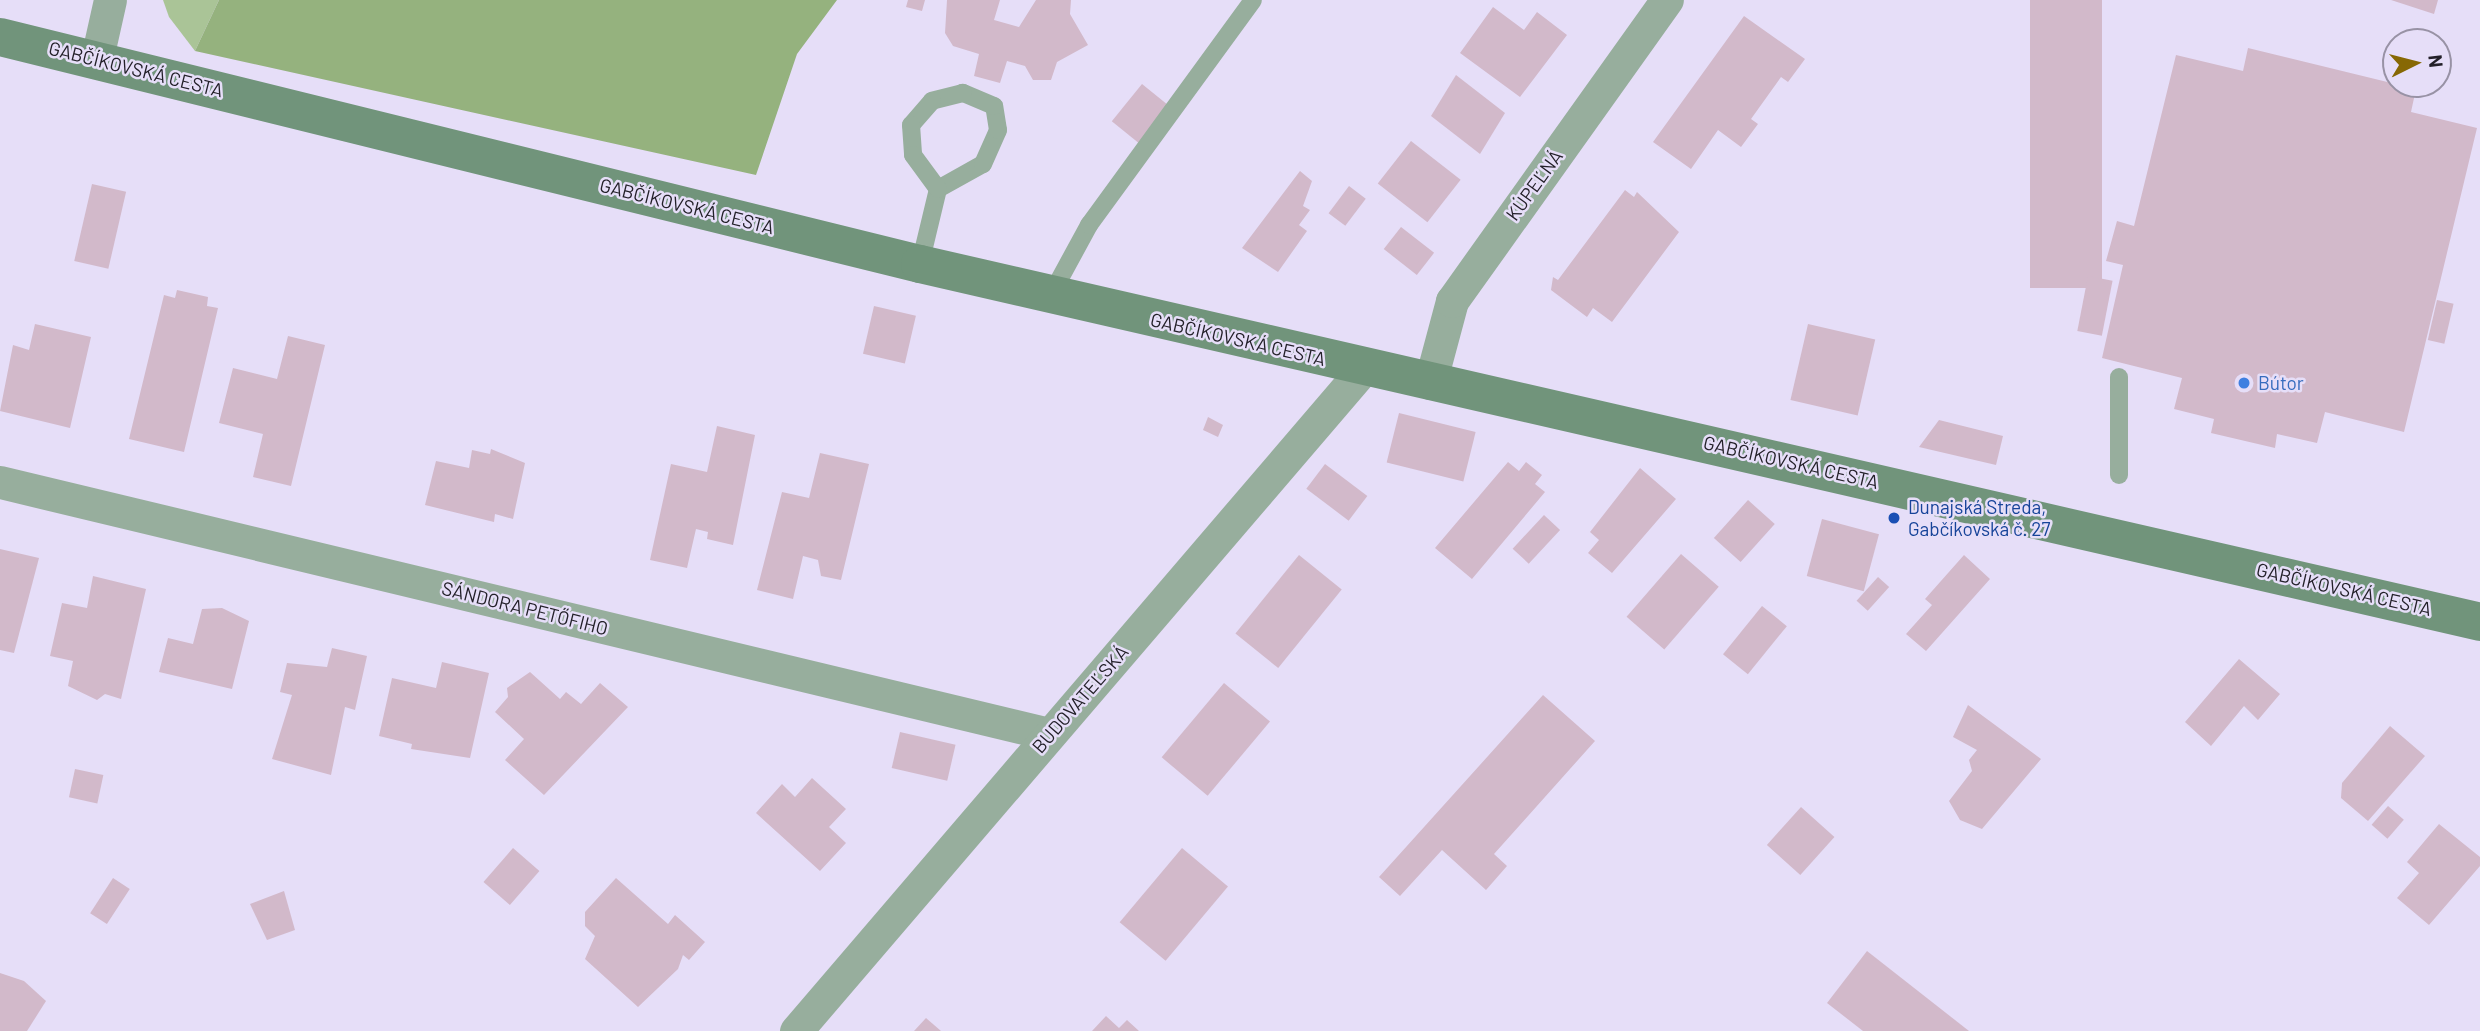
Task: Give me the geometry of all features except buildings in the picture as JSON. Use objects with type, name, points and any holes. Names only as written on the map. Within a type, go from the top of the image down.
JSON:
[{"type":"main road","name":"GABČÍKOVSKÁ CESTA","points":[[0,37],[97,58],[1051,295],[2480,622]]},
{"type":"street","points":[[97,58],[110,0]]},
{"type":"street","name":"KÚPEĽNÁ","points":[[1430,383],[1452,300],[1667,0]]},
{"type":"street","name":"BUDOVATEĽSKÁ","points":[[796,1031],[1364,368]]},
{"type":"street","name":"SÁNDORA PETŐFIHO","points":[[0,482],[1049,734]]},
{"type":"lane","points":[[1051,295],[1089,225],[1253,0]]},
{"type":"lane","points":[[920,264],[938,189],[984,164],[998,130],[994,106],[963,93],[932,101],[911,125],[913,155],[938,189]]},
{"type":"lane","points":[[2119,377],[2119,475]]},
{"type":"green space","points":[[163,0],[219,0],[195,51],[169,17]]},
{"type":"green space","points":[[219,0],[837,0],[797,54],[756,175],[195,51]]},
{"type":"place","name":"Bútor","points":[[2244,383]]},
{"type":"place","name":"Dunajská Streda, Gabčíkovská č. 27","points":[[1894,518]]}]
